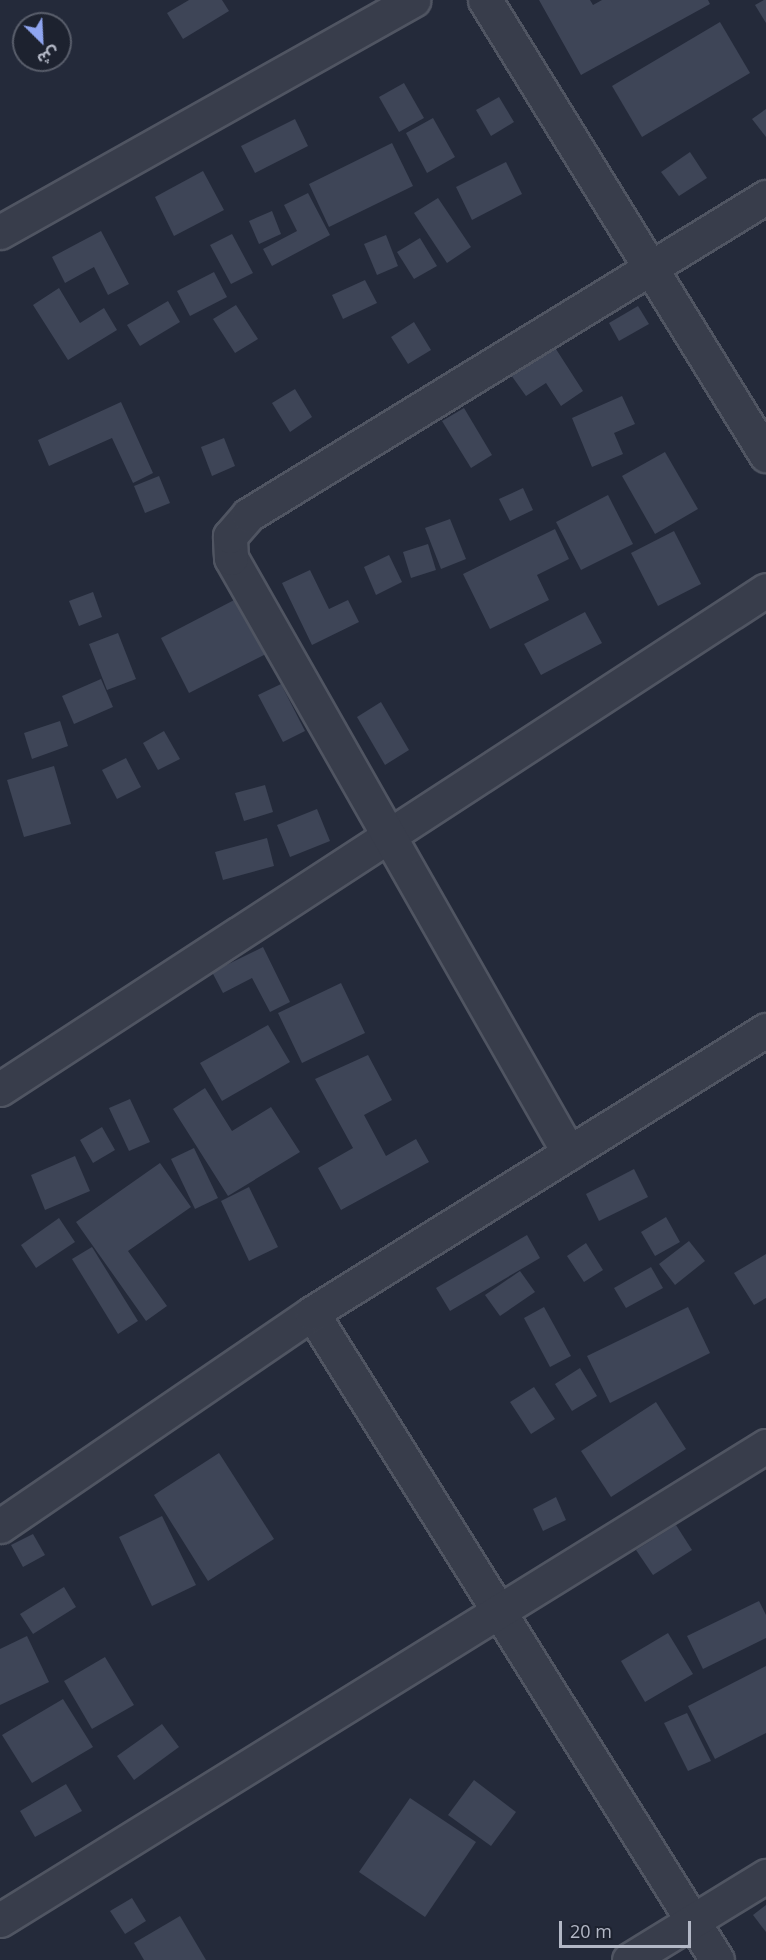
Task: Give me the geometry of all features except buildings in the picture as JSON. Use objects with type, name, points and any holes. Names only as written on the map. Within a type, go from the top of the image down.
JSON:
[{"type":"street","points":[[0,232],[413,0]]},
{"type":"street","points":[[485,0],[649,271],[766,455]]},
{"type":"street","points":[[569,1153],[386,838],[231,558],[230,536],[248,515],[649,271],[766,197]]},
{"type":"street","points":[[0,1089],[766,590]]},
{"type":"street","points":[[0,1526],[312,1313],[766,1030]]},
{"type":"street","points":[[312,1313],[498,1614],[717,1960]]},
{"type":"street","points":[[0,1920],[498,1614],[766,1446]]},
{"type":"street","points":[[628,1960],[766,1876]]}]
